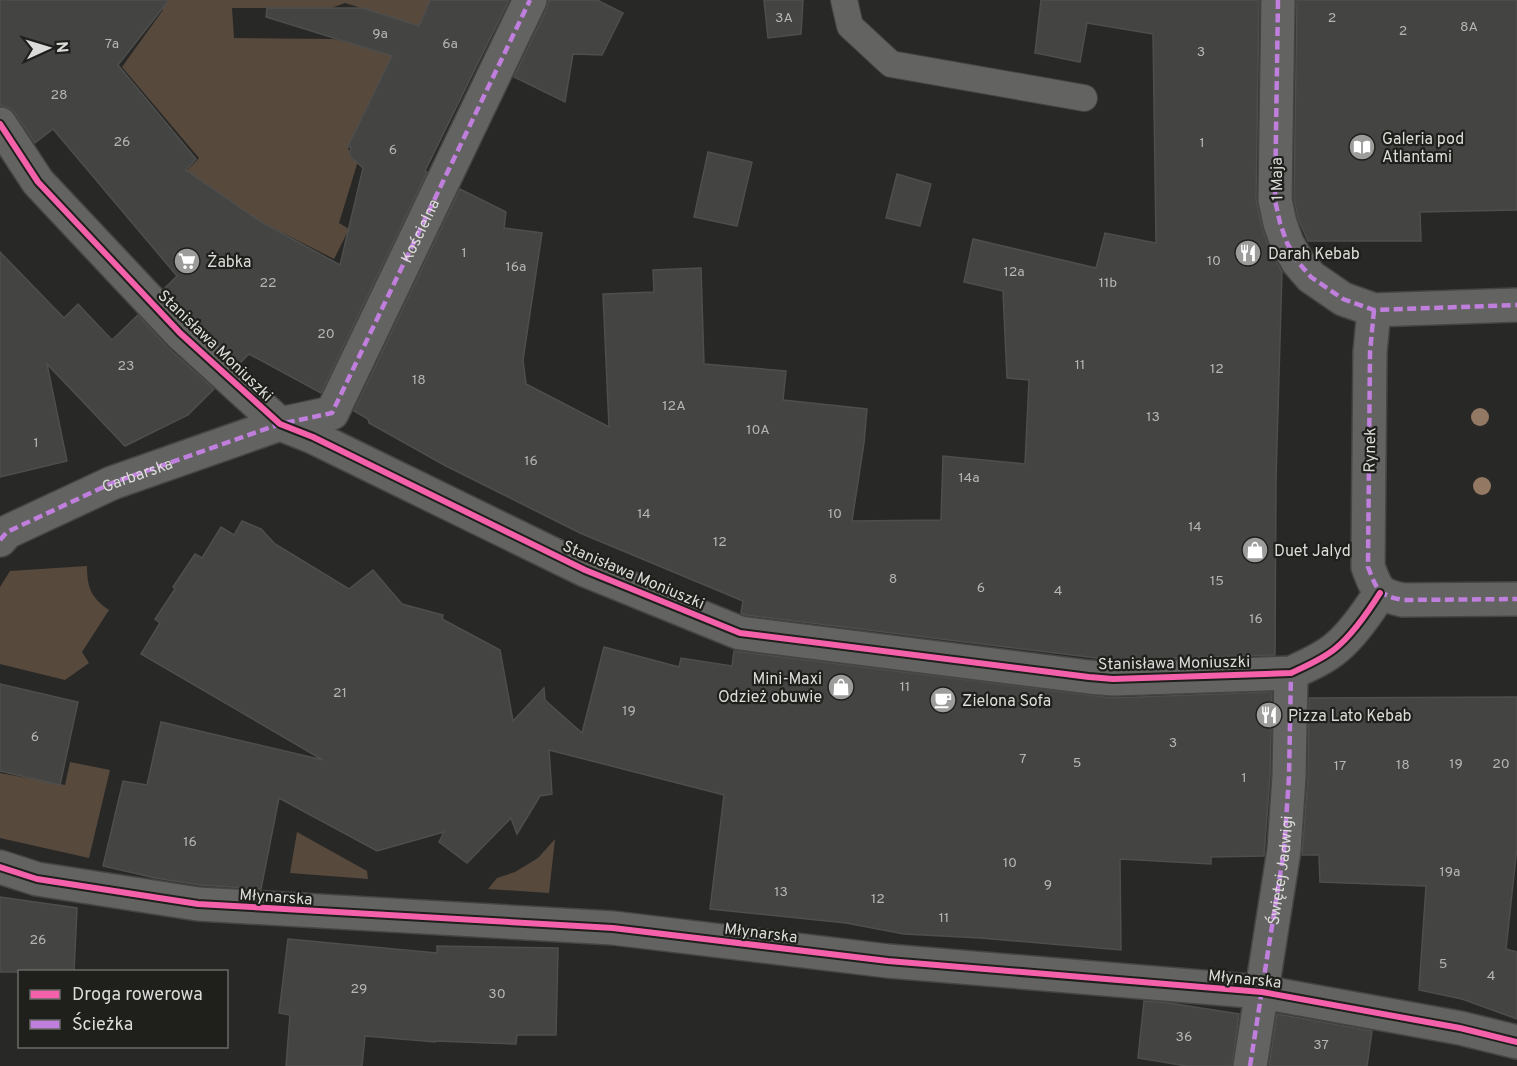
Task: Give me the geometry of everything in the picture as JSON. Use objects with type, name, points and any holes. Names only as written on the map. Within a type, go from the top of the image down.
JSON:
[{"type":"street","name":"Kościelna","points":[[280,424],[332,413],[530,0]]},
{"type":"street","name":"1 Maja","points":[[1278,0],[1275,200],[1280,223],[1287,243],[1298,262],[1311,277],[1342,299],[1374,310]]},
{"type":"street","name":"Stanisława Moniuszki","points":[[0,124],[38,182],[180,333],[280,424],[313,436],[585,570],[740,633],[1113,679],[1291,673],[1311,664],[1336,648],[1361,621],[1380,593]]},
{"type":"street","points":[[1374,310],[1517,305]]},
{"type":"street","name":"Rynek","points":[[1374,310],[1370,352],[1368,567],[1380,593]]},
{"type":"street","name":"Garbarska","points":[[2,534],[112,483],[280,424]]},
{"type":"street","points":[[1380,593],[1403,600],[1517,599]]},
{"type":"street","name":"Świętej Jadwigi","points":[[1250,1066],[1284,849],[1289,777],[1291,673]]},
{"type":"street","name":"Młynarska","points":[[0,867],[37,879],[198,904],[614,928],[888,961],[1262,992],[1460,1028],[1517,1042]]},
{"type":"lane","points":[[844,0],[850,26],[891,63],[1084,98]]},
{"type":"shaded area","points":[[154,0],[432,0],[420,26],[345,3],[331,8],[232,8],[234,38],[333,39],[392,56],[348,149],[358,161],[339,223],[349,229],[334,259],[258,220],[223,197],[169,189],[199,158],[122,67],[163,10]]},
{"type":"shaded area","points":[[87,566],[91,591],[109,610],[82,652],[89,663],[65,680],[0,664],[0,587],[10,571]]},
{"type":"shaded area","points":[[70,762],[110,770],[89,858],[0,838],[0,773],[65,785]]},
{"type":"shaded area","points":[[297,832],[367,871],[368,879],[290,873]]},
{"type":"shaded area","points":[[555,839],[549,893],[488,889],[497,878],[515,872],[538,858]]},
{"type":"building","points":[[0,0],[169,0],[118,65],[196,159],[186,170],[258,220],[340,265],[363,168],[349,155],[351,148],[348,146],[392,56],[266,17],[267,8],[363,8],[419,26],[430,0],[509,0],[425,171],[427,172],[321,393],[249,354],[240,363],[193,320],[164,289],[177,276],[53,129],[35,143],[15,113],[0,105]]},
{"type":"building","points":[[549,0],[597,0],[623,13],[602,55],[573,54],[565,102],[514,77]]},
{"type":"building","points":[[764,0],[803,0],[801,34],[768,38]]},
{"type":"building","points":[[1041,0],[1259,0],[1256,200],[1269,249],[1282,272],[1276,479],[1275,655],[1113,660],[745,615],[741,613],[743,601],[580,533],[446,466],[369,423],[368,419],[354,411],[460,189],[506,212],[504,228],[542,233],[523,360],[526,384],[609,427],[603,294],[654,292],[653,270],[701,268],[704,364],[786,371],[783,400],[867,409],[852,521],[941,520],[943,456],[1025,464],[1029,380],[1007,378],[1003,291],[964,282],[973,239],[1096,268],[1105,233],[1156,243],[1153,34],[1087,23],[1080,62],[1035,53]]},
{"type":"building","points":[[1297,0],[1517,0],[1517,210],[1420,212],[1421,241],[1308,241],[1298,218],[1294,198]]},
{"type":"building","points":[[708,152],[752,162],[737,226],[694,217]]},
{"type":"building","points":[[897,174],[931,184],[920,226],[886,218]]},
{"type":"building","points":[[0,252],[64,318],[78,304],[112,340],[138,315],[167,347],[214,389],[188,415],[125,446],[47,364],[67,461],[0,477]]},
{"type":"building","points":[[242,521],[261,529],[275,544],[349,589],[373,570],[402,604],[443,615],[442,619],[500,650],[513,721],[544,688],[545,700],[582,733],[604,647],[679,667],[681,658],[732,666],[734,651],[1112,698],[1272,692],[1270,776],[1264,856],[1211,857],[1211,864],[1120,859],[1121,950],[904,934],[846,923],[710,909],[724,795],[549,750],[552,794],[540,796],[517,834],[511,818],[467,863],[439,842],[444,832],[377,851],[279,798],[261,889],[200,885],[103,866],[123,781],[147,785],[161,722],[323,760],[141,654],[160,623],[155,619],[195,554],[202,558],[221,527],[234,535]]},
{"type":"building","points":[[0,684],[78,702],[60,785],[0,771]]},
{"type":"building","points":[[1517,697],[1517,847],[1506,949],[1517,952],[1517,1019],[1462,999],[1419,990],[1426,886],[1320,882],[1319,855],[1302,855],[1308,778],[1309,698]]},
{"type":"building","points":[[0,897],[77,908],[74,970],[0,972]]},
{"type":"building","points":[[288,939],[437,953],[437,946],[558,948],[556,1035],[517,1035],[516,1044],[435,1042],[365,1036],[362,1066],[286,1066],[290,1015],[279,1013]]},
{"type":"building","points":[[1144,1001],[1239,1014],[1232,1066],[1186,1066],[1138,1058]]},
{"type":"building","points":[[1277,1014],[1372,1031],[1367,1066],[1269,1066]]},
{"type":"marked path","points":[[0,540],[7,532],[112,483],[280,424],[332,413],[530,0]]},
{"type":"marked path","points":[[1278,0],[1275,200],[1287,243],[1298,262],[1311,277],[1343,299],[1374,310],[1517,305]]},
{"type":"marked path","points":[[1374,310],[1370,352],[1368,567],[1374,581],[1383,593],[1403,600],[1517,599]]},
{"type":"marked path","points":[[1250,1066],[1284,850],[1289,777],[1291,673]]},
{"type":"cycle path","points":[[0,124],[38,182],[180,333],[280,424],[313,437],[585,570],[740,633],[1113,679],[1291,673],[1326,656],[1336,648],[1360,622],[1380,593]]},
{"type":"cycle path","points":[[0,867],[37,879],[198,904],[613,928],[888,961],[1262,992],[1460,1028],[1517,1042]]},
{"type":"place","name":"Galeria pod Atlantami","points":[[1362,147]]},
{"type":"place","name":"Darah Kebab","points":[[1248,253]]},
{"type":"place","name":"Żabka","points":[[187,261]]},
{"type":"place","name":"Duet Jalyd","points":[[1255,550]]},
{"type":"place","name":"Mini-Maxi Odzież obuwie","points":[[841,687]]},
{"type":"place","name":"Zielona Sofa","points":[[943,700]]},
{"type":"place","name":"Pizza Lato Kebab","points":[[1269,715]]}]
